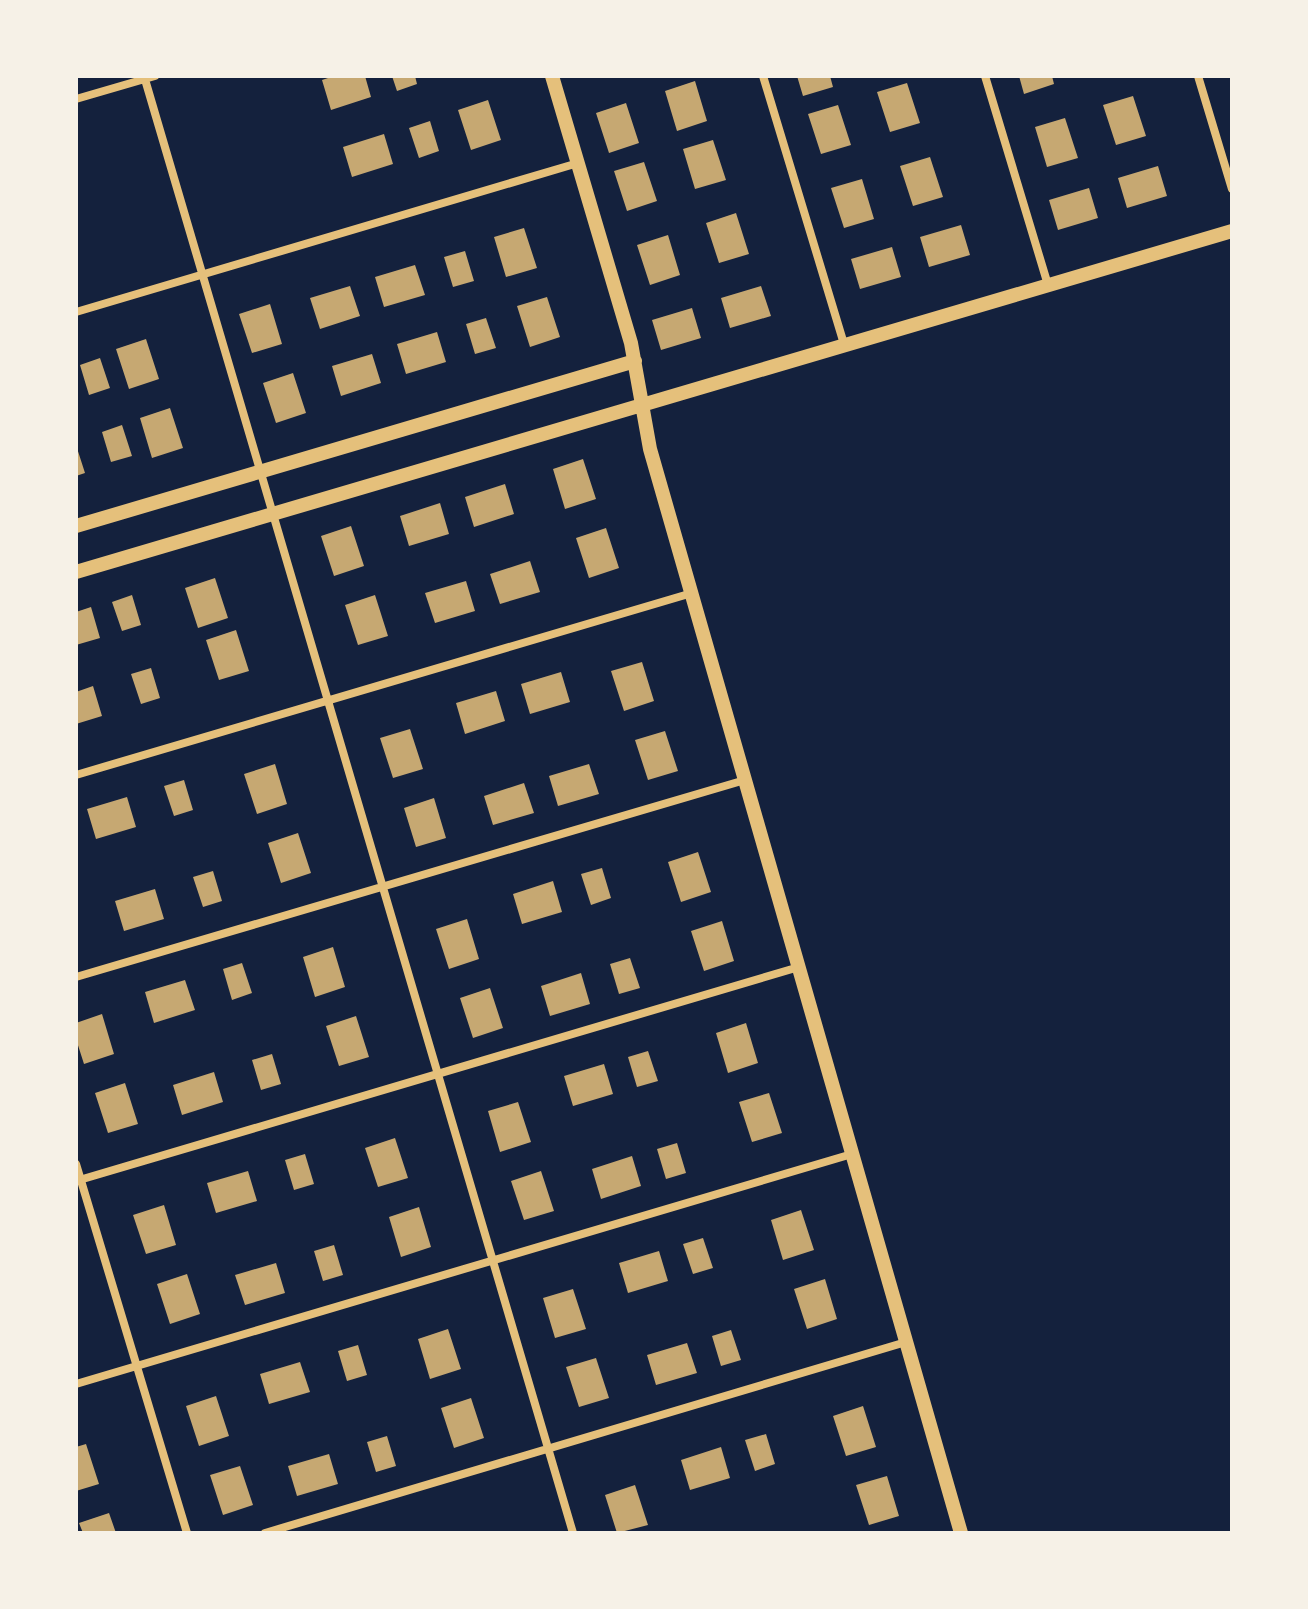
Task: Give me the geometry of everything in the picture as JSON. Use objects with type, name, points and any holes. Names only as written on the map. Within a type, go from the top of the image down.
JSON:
[{"type":"street","points":[[552,76],[635,361],[640,403],[692,593],[958,1532]]},
{"type":"street","points":[[763,76],[844,344]]},
{"type":"street","points":[[985,76],[1048,285]]},
{"type":"street","points":[[1198,76],[1232,189]]},
{"type":"street","points":[[76,99],[148,77],[203,274],[573,1533]]},
{"type":"street","points":[[76,312],[578,163]]},
{"type":"street","points":[[76,572],[640,403],[1232,231]]},
{"type":"street","points":[[76,526],[635,361]]},
{"type":"street","points":[[76,775],[692,593]]},
{"type":"street","points":[[76,977],[745,780]]},
{"type":"street","points":[[78,1180],[799,967]]},
{"type":"street","points":[[76,1384],[852,1154]]},
{"type":"street","points":[[76,1164],[78,1180],[187,1533]]},
{"type":"street","points":[[265,1533],[906,1342]]},
{"type":"building","points":[[334,76],[365,76],[371,97],[331,110],[322,80]]},
{"type":"building","points":[[392,76],[415,76],[417,84],[397,91]]},
{"type":"building","points":[[797,76],[830,76],[833,87],[803,96]]},
{"type":"building","points":[[1019,76],[1052,76],[1054,84],[1024,94]]},
{"type":"building","points":[[695,81],[707,121],[677,131],[665,91]]},
{"type":"building","points":[[907,83],[920,123],[890,132],[877,92]]},
{"type":"building","points":[[1133,96],[1146,136],[1116,145],[1103,105]]},
{"type":"building","points":[[488,100],[501,140],[471,150],[458,110]]},
{"type":"building","points":[[626,103],[639,143],[609,153],[596,113]]},
{"type":"building","points":[[838,105],[851,145],[821,154],[808,114]]},
{"type":"building","points":[[1065,118],[1078,158],[1047,167],[1035,127]]},
{"type":"building","points":[[430,121],[439,151],[419,158],[409,128]]},
{"type":"building","points":[[384,134],[393,164],[352,177],[343,147]]},
{"type":"building","points":[[713,140],[726,180],[695,189],[683,149]]},
{"type":"building","points":[[930,157],[943,197],[913,206],[900,166]]},
{"type":"building","points":[[644,162],[657,201],[627,211],[614,171]]},
{"type":"building","points":[[1158,166],[1167,196],[1127,208],[1118,178]]},
{"type":"building","points":[[862,179],[874,219],[844,228],[831,188]]},
{"type":"building","points":[[1089,188],[1098,218],[1058,230],[1049,200]]},
{"type":"building","points":[[736,213],[749,254],[719,263],[706,223]]},
{"type":"building","points":[[961,225],[970,255],[929,267],[920,237]]},
{"type":"building","points":[[524,228],[537,268],[506,277],[494,237]]},
{"type":"building","points":[[668,235],[680,275],[650,285],[637,245]]},
{"type":"building","points":[[892,247],[901,277],[860,289],[851,259]]},
{"type":"building","points":[[465,251],[474,281],[453,287],[444,257]]},
{"type":"building","points":[[415,265],[425,295],[384,307],[375,277]]},
{"type":"building","points":[[350,286],[360,316],[320,329],[310,298]]},
{"type":"building","points":[[761,286],[771,316],[730,328],[721,298]]},
{"type":"building","points":[[547,297],[560,337],[530,347],[517,306]]},
{"type":"building","points":[[270,304],[282,344],[252,353],[239,314]]},
{"type":"building","points":[[692,308],[701,338],[661,350],[652,320]]},
{"type":"building","points":[[486,318],[496,348],[475,354],[466,324]]},
{"type":"building","points":[[437,332],[446,362],[406,374],[397,344]]},
{"type":"building","points":[[146,339],[159,379],[129,389],[116,349]]},
{"type":"building","points":[[372,354],[381,383],[341,396],[332,366]]},
{"type":"building","points":[[100,358],[110,388],[89,395],[80,365]]},
{"type":"building","points":[[293,373],[306,413],[276,423],[263,383]]},
{"type":"building","points":[[170,408],[183,448],[152,458],[140,418]]},
{"type":"building","points":[[122,425],[132,456],[111,462],[102,432]]},
{"type":"building","points":[[76,445],[85,473],[76,476]]},
{"type":"building","points":[[583,459],[596,499],[565,509],[553,469]]},
{"type":"building","points":[[505,484],[514,514],[474,527],[465,497]]},
{"type":"building","points":[[440,503],[449,534],[409,546],[400,516]]},
{"type":"building","points":[[351,526],[364,566],[334,576],[321,536]]},
{"type":"building","points":[[606,528],[619,568],[589,578],[576,538]]},
{"type":"building","points":[[530,561],[540,592],[500,604],[490,574]]},
{"type":"building","points":[[215,578],[228,618],[198,628],[185,588]]},
{"type":"building","points":[[466,581],[475,611],[435,623],[425,593]]},
{"type":"building","points":[[132,595],[141,625],[122,631],[112,602]]},
{"type":"building","points":[[375,595],[388,636],[358,645],[345,605]]},
{"type":"building","points":[[91,607],[100,638],[76,645],[76,612]]},
{"type":"building","points":[[236,630],[249,671],[219,680],[206,640]]},
{"type":"building","points":[[642,662],[654,701],[624,711],[611,671]]},
{"type":"building","points":[[151,668],[160,698],[141,704],[131,674]]},
{"type":"building","points":[[561,672],[570,702],[530,714],[521,684]]},
{"type":"building","points":[[93,686],[102,716],[76,724],[76,692]]},
{"type":"building","points":[[496,691],[505,721],[465,734],[456,703]]},
{"type":"building","points":[[410,729],[423,769],[393,778],[380,738]]},
{"type":"building","points":[[665,731],[678,771],[648,780],[635,740]]},
{"type":"building","points":[[275,764],[287,804],[257,814],[244,774]]},
{"type":"building","points":[[589,764],[599,794],[558,806],[549,776]]},
{"type":"building","points":[[184,780],[193,810],[174,816],[164,786]]},
{"type":"building","points":[[524,783],[534,813],[493,825],[484,796]]},
{"type":"building","points":[[127,797],[136,827],[96,839],[87,809]]},
{"type":"building","points":[[434,798],[446,838],[416,847],[404,808]]},
{"type":"building","points":[[298,833],[311,873],[281,883],[268,843]]},
{"type":"building","points":[[698,852],[711,892],[681,902],[668,862]]},
{"type":"building","points":[[602,868],[611,898],[591,905],[581,874]]},
{"type":"building","points":[[213,871],[222,901],[203,907],[193,877]]},
{"type":"building","points":[[553,881],[562,912],[522,924],[513,894]]},
{"type":"building","points":[[155,889],[164,919],[124,931],[115,901]]},
{"type":"building","points":[[467,919],[479,959],[449,969],[436,929]]},
{"type":"building","points":[[722,921],[734,961],[704,971],[691,931]]},
{"type":"building","points":[[333,947],[345,987],[315,997],[303,957]]},
{"type":"building","points":[[630,958],[640,988],[619,994],[610,964]]},
{"type":"building","points":[[242,963],[252,993],[232,1000],[223,969]]},
{"type":"building","points":[[581,973],[590,1004],[550,1016],[541,986]]},
{"type":"building","points":[[185,980],[195,1010],[154,1023],[145,992]]},
{"type":"building","points":[[490,988],[503,1028],[473,1038],[460,998]]},
{"type":"building","points":[[102,1014],[114,1054],[84,1064],[76,1039],[76,1023]]},
{"type":"building","points":[[356,1016],[369,1057],[339,1066],[326,1026]]},
{"type":"building","points":[[746,1023],[758,1063],[728,1073],[716,1033]]},
{"type":"building","points":[[648,1051],[658,1081],[637,1087],[628,1057]]},
{"type":"building","points":[[272,1054],[281,1084],[261,1090],[252,1060]]},
{"type":"building","points":[[604,1064],[613,1094],[573,1106],[564,1076]]},
{"type":"building","points":[[214,1072],[223,1102],[182,1115],[173,1085]]},
{"type":"building","points":[[125,1083],[138,1124],[108,1133],[95,1093]]},
{"type":"building","points":[[769,1093],[782,1133],[752,1142],[739,1102]]},
{"type":"building","points":[[518,1102],[531,1142],[500,1152],[488,1111]]},
{"type":"building","points":[[395,1138],[408,1178],[378,1187],[365,1148]]},
{"type":"building","points":[[677,1143],[686,1173],[666,1179],[657,1149]]},
{"type":"building","points":[[305,1154],[314,1184],[294,1190],[285,1160]]},
{"type":"building","points":[[632,1156],[641,1186],[601,1199],[592,1169]]},
{"type":"building","points":[[248,1171],[257,1201],[216,1213],[207,1183]]},
{"type":"building","points":[[541,1171],[554,1211],[524,1220],[511,1181]]},
{"type":"building","points":[[164,1205],[176,1245],[146,1254],[133,1215]]},
{"type":"building","points":[[419,1207],[431,1247],[401,1257],[389,1217]]},
{"type":"building","points":[[801,1210],[814,1250],[783,1260],[771,1220]]},
{"type":"building","points":[[703,1238],[713,1268],[693,1274],[683,1244]]},
{"type":"building","points":[[334,1245],[343,1275],[323,1281],[314,1251]]},
{"type":"building","points":[[659,1251],[668,1281],[628,1293],[619,1263]]},
{"type":"building","points":[[276,1263],[285,1293],[245,1305],[235,1275]]},
{"type":"building","points":[[187,1274],[200,1314],[170,1324],[157,1284]]},
{"type":"building","points":[[825,1279],[837,1319],[807,1329],[794,1289]]},
{"type":"building","points":[[573,1289],[586,1329],[555,1338],[543,1298]]},
{"type":"building","points":[[448,1329],[461,1369],[430,1379],[418,1339]]},
{"type":"building","points":[[731,1330],[741,1360],[721,1366],[712,1336]]},
{"type":"building","points":[[687,1343],[697,1373],[656,1385],[647,1355]]},
{"type":"building","points":[[358,1345],[367,1375],[347,1381],[338,1351]]},
{"type":"building","points":[[596,1358],[609,1398],[579,1407],[566,1367]]},
{"type":"building","points":[[300,1362],[310,1392],[269,1404],[260,1374]]},
{"type":"building","points":[[216,1396],[229,1436],[199,1446],[186,1406]]},
{"type":"building","points":[[471,1398],[484,1438],[454,1448],[441,1408]]},
{"type":"building","points":[[863,1406],[876,1447],[846,1456],[833,1416]]},
{"type":"building","points":[[766,1434],[775,1464],[755,1471],[745,1440]]},
{"type":"building","points":[[387,1436],[396,1466],[376,1472],[367,1442]]},
{"type":"building","points":[[86,1444],[99,1484],[76,1491],[76,1447]]},
{"type":"building","points":[[721,1447],[730,1478],[690,1490],[681,1460]]},
{"type":"building","points":[[329,1454],[338,1484],[297,1496],[288,1466]]},
{"type":"building","points":[[240,1466],[253,1505],[223,1515],[210,1475]]},
{"type":"building","points":[[887,1476],[899,1516],[869,1525],[856,1485]]},
{"type":"building","points":[[635,1485],[648,1525],[617,1533],[605,1495]]},
{"type":"building","points":[[109,1513],[116,1533],[83,1533],[79,1523]]}]
